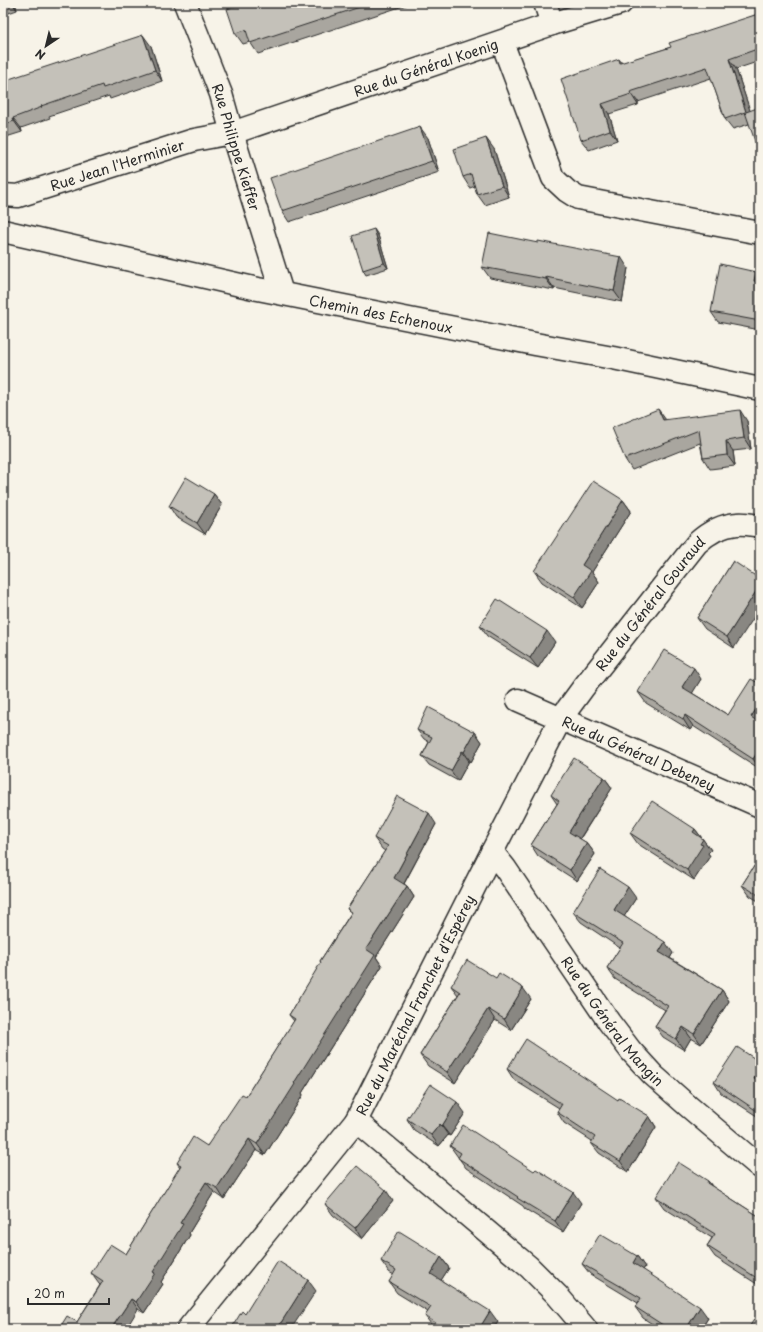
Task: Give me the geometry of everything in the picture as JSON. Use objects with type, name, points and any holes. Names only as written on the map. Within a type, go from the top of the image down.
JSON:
[{"type":"street","name":"Rue Philippe Kieffer","points":[[186,3],[221,94],[282,293]]},
{"type":"street","points":[[545,3],[552,24]]},
{"type":"street","name":"Rue du Général Koenig","points":[[232,133],[552,24],[621,3]]},
{"type":"street","points":[[502,42],[553,178],[567,191],[578,198],[760,233]]},
{"type":"street","name":"Rue Jean l'Herminier","points":[[3,195],[18,196],[194,140],[232,133]]},
{"type":"street","name":"Chemin des Echenoux","points":[[3,231],[282,293],[535,344],[613,358],[760,389]]},
{"type":"street","name":"Rue du Général Gouraud","points":[[561,718],[698,543],[707,534],[721,528],[738,524],[760,526]]},
{"type":"street","name":"Rue du Général Debeney","points":[[518,700],[760,806]]},
{"type":"street","name":"Rue du Maréchal Franchet d'Espérey","points":[[561,718],[356,1121],[528,1267],[557,1295],[586,1329]]},
{"type":"street","name":"Rue du Général Mangin","points":[[492,852],[505,868],[609,1022],[631,1050],[653,1075],[760,1167]]},
{"type":"street","points":[[188,1329],[356,1121]]},
{"type":"building","points":[[246,3],[372,3],[250,43],[246,30],[235,33],[227,9]]},
{"type":"building","points":[[758,14],[760,22],[760,48],[729,59],[746,112],[760,107],[760,156],[745,112],[725,119],[707,67],[630,92],[631,94],[602,104],[610,130],[581,140],[561,79],[619,59],[620,63],[671,47],[669,43]]},
{"type":"building","points":[[143,35],[155,70],[103,88],[102,85],[41,106],[42,107],[13,118],[14,121],[3,125],[3,81]]},
{"type":"building","points":[[420,127],[432,161],[282,211],[270,178]]},
{"type":"building","points":[[486,138],[502,186],[477,194],[471,174],[463,177],[454,149]]},
{"type":"building","points":[[374,229],[384,263],[363,270],[352,236]]},
{"type":"building","points":[[489,233],[621,257],[614,291],[546,277],[546,279],[482,267]]},
{"type":"building","points":[[720,264],[756,272],[754,281],[760,282],[760,321],[711,312]]},
{"type":"building","points":[[658,409],[663,420],[740,410],[744,438],[726,441],[727,455],[703,458],[699,430],[625,459],[612,428]]},
{"type":"building","points":[[186,477],[214,494],[197,523],[169,506]]},
{"type":"building","points":[[593,481],[623,500],[582,565],[591,571],[574,597],[534,571]]},
{"type":"building","points":[[733,561],[760,579],[760,585],[727,637],[697,618]]},
{"type":"building","points":[[497,599],[547,631],[530,658],[480,626]]},
{"type":"building","points":[[664,650],[694,668],[682,687],[728,715],[751,679],[760,684],[760,703],[751,717],[760,723],[760,748],[753,759],[685,715],[683,719],[638,692]]},
{"type":"building","points":[[428,707],[475,732],[451,771],[422,756],[432,737],[417,730]]},
{"type":"building","points":[[574,758],[604,777],[569,832],[587,843],[570,870],[531,845],[559,801],[551,795]]},
{"type":"building","points":[[397,796],[429,813],[394,878],[407,886],[366,949],[375,955],[257,1144],[249,1139],[217,1188],[206,1182],[180,1223],[183,1224],[153,1272],[155,1273],[136,1302],[131,1299],[111,1329],[59,1329],[67,1316],[77,1322],[103,1281],[91,1273],[110,1244],[126,1254],[181,1165],[177,1163],[193,1137],[207,1146],[242,1094],[246,1096],[295,1019],[289,1015],[321,962],[320,961],[352,912],[347,909],[388,846],[374,838]]},
{"type":"building","points":[[652,801],[695,829],[693,832],[703,839],[700,844],[703,845],[687,870],[630,833]]},
{"type":"building","points":[[760,857],[760,896],[742,885]]},
{"type":"building","points":[[600,869],[628,887],[614,910],[665,942],[659,952],[722,990],[694,1034],[683,1027],[676,1039],[655,1026],[668,1006],[607,968],[623,943],[573,912]]},
{"type":"building","points":[[467,960],[496,978],[499,973],[523,988],[504,1019],[488,1009],[447,1072],[420,1055],[460,992],[451,986]]},
{"type":"building","points":[[526,1039],[618,1100],[619,1098],[649,1116],[620,1161],[591,1143],[595,1137],[557,1112],[562,1104],[507,1069]]},
{"type":"building","points":[[737,1047],[760,1062],[760,1069],[754,1079],[760,1083],[760,1113],[714,1082]]},
{"type":"building","points":[[430,1084],[457,1102],[442,1126],[440,1124],[431,1135],[407,1119]]},
{"type":"building","points":[[463,1125],[534,1171],[536,1169],[573,1192],[555,1221],[517,1198],[518,1197],[458,1158],[461,1153],[450,1146]]},
{"type":"building","points":[[678,1162],[708,1181],[707,1183],[760,1217],[760,1280],[707,1246],[715,1234],[656,1197]]},
{"type":"building","points":[[357,1166],[386,1190],[355,1228],[325,1204]]},
{"type":"building","points":[[399,1231],[441,1257],[431,1274],[490,1311],[479,1329],[445,1329],[425,1316],[431,1307],[389,1282],[396,1270],[381,1261]]},
{"type":"building","points":[[600,1234],[637,1256],[633,1263],[700,1307],[686,1329],[669,1329],[635,1307],[641,1298],[582,1264]]},
{"type":"building","points":[[278,1261],[308,1280],[277,1329],[231,1329],[242,1311],[245,1314]]},
{"type":"building","points":[[760,1310],[760,1329],[748,1329]]}]
